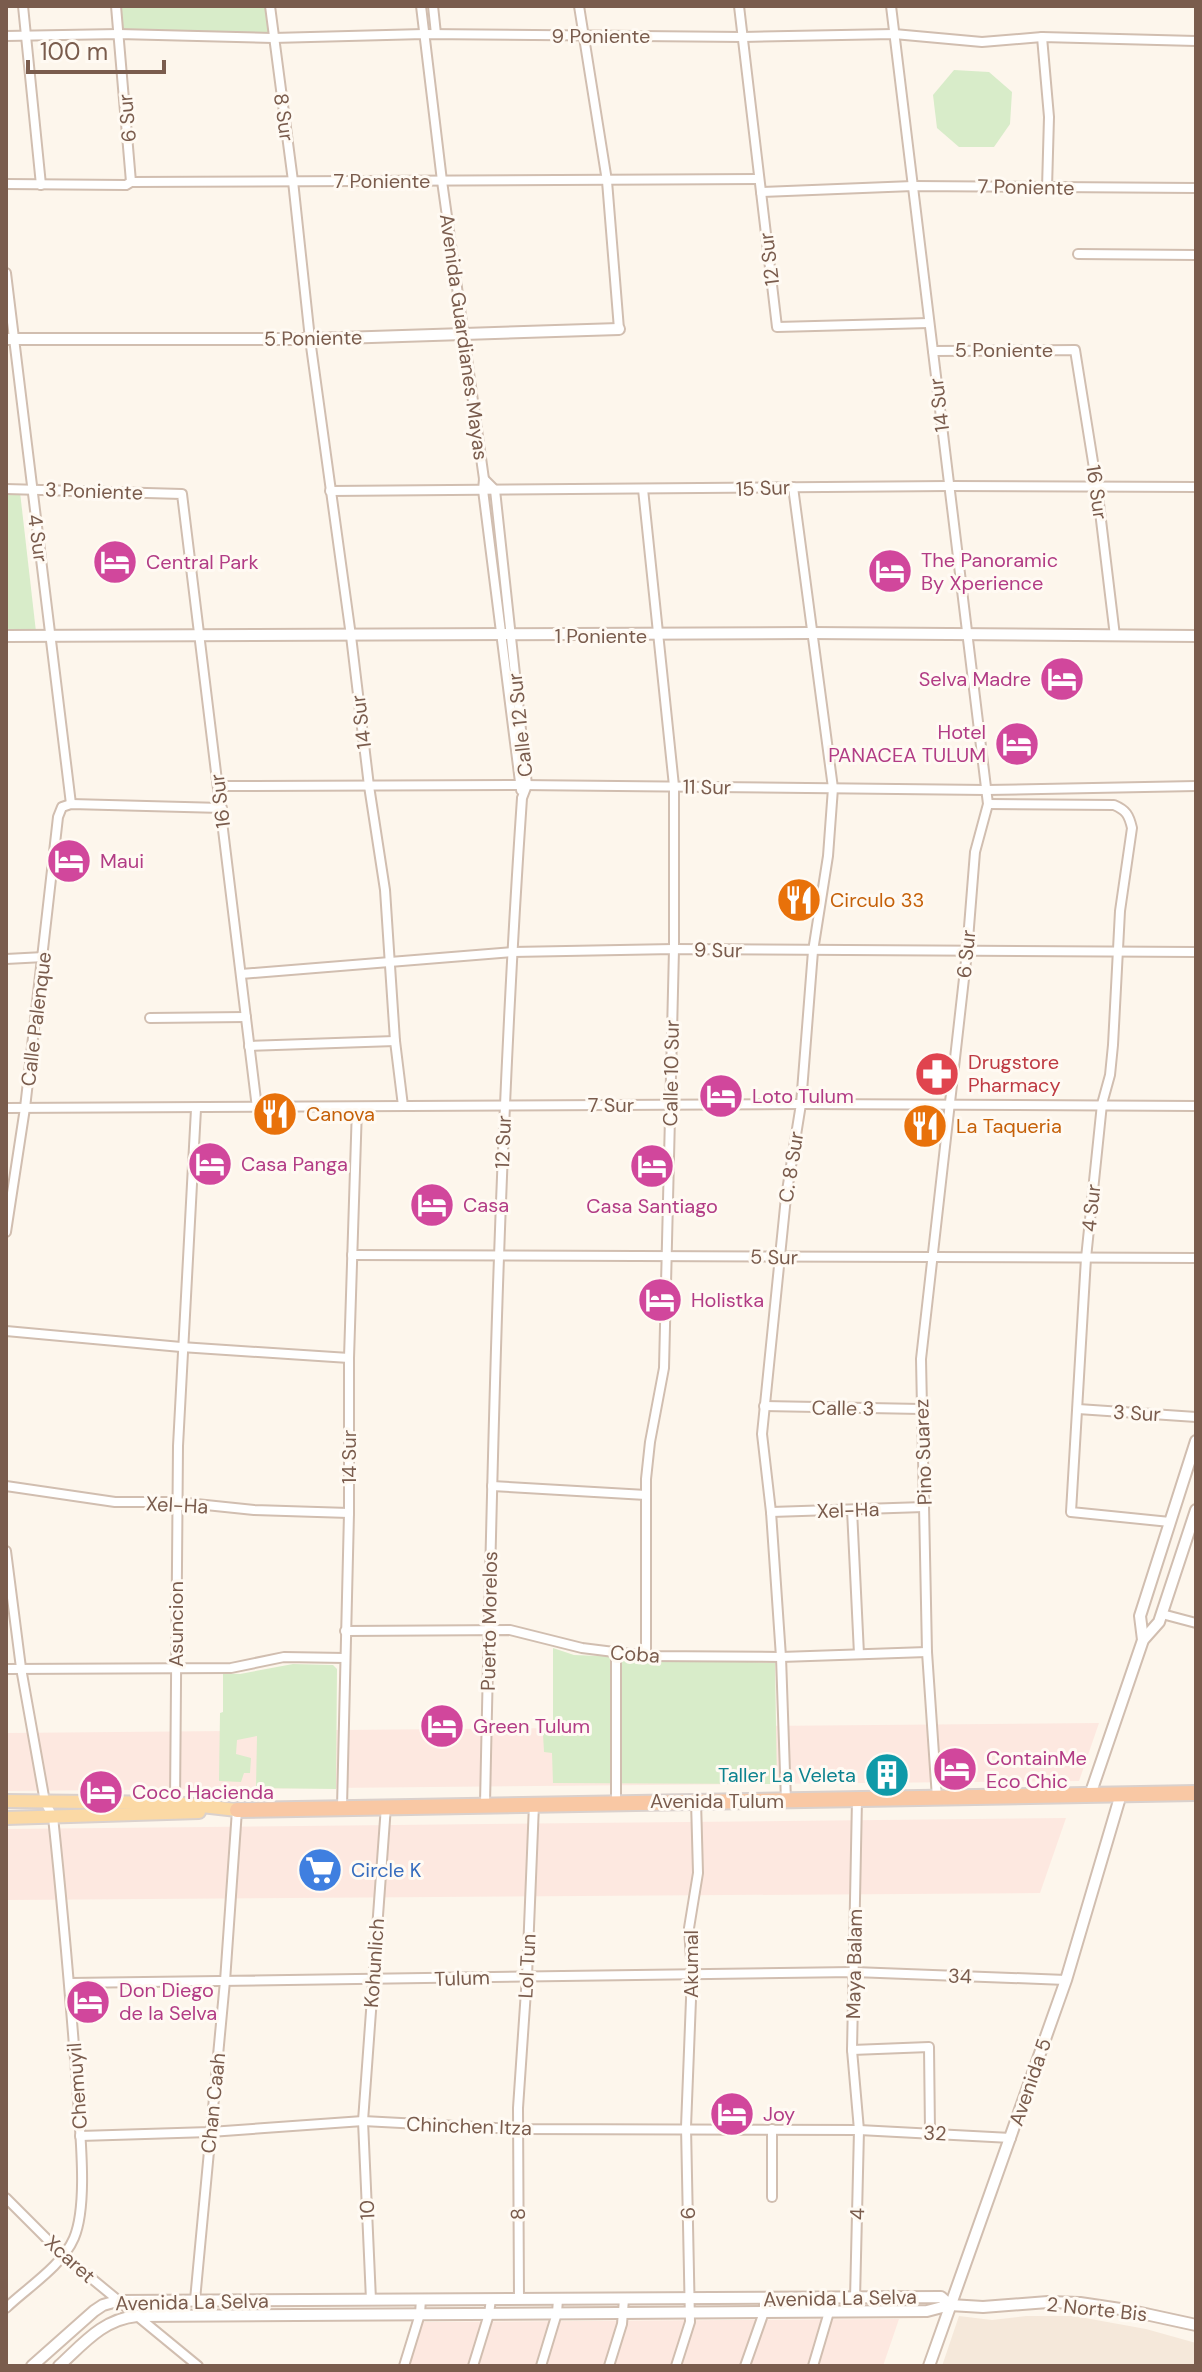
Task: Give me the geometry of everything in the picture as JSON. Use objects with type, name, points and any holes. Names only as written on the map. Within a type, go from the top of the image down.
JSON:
[{"type":"highway","name":"Avenida Tulum","points":[[237,1810],[1196,1793]]},
{"type":"main road","name":"Avenida Tulum","points":[[6,1801],[175,1803],[237,1810]]},
{"type":"main road","name":"Avenida Tulum","points":[[6,1818],[237,1810]]},
{"type":"street","points":[[23,6],[41,185]]},
{"type":"street","name":"6 Sur","points":[[116,6],[131,182]]},
{"type":"street","name":"8 Sur","points":[[270,6],[310,339]]},
{"type":"street","name":"Avenida Guardianes Mayas","points":[[421,6],[484,479]]},
{"type":"street","points":[[433,6],[436,34]]},
{"type":"street","points":[[579,6],[607,181],[619,329]]},
{"type":"street","name":"12 Sur","points":[[739,6],[777,327]]},
{"type":"street","name":"14 Sur","points":[[891,6],[988,804]]},
{"type":"street","name":"9 Poniente","points":[[6,36],[119,34],[273,38],[436,34],[743,37],[894,34],[982,42],[1042,37],[1196,41]]},
{"type":"street","points":[[1042,37],[1049,117],[1047,188]]},
{"type":"street","name":"7 Poniente","points":[[6,184],[759,179]]},
{"type":"street","name":"7 Poniente","points":[[761,192],[913,186],[1196,188]]},
{"type":"street","points":[[1078,254],[1196,255]]},
{"type":"street","name":"4 Sur","points":[[6,273],[11,339],[52,636],[67,805]]},
{"type":"street","name":"5 Poniente","points":[[777,327],[929,323]]},
{"type":"street","name":"5 Poniente","points":[[11,339],[310,339],[619,329]]},
{"type":"street","name":"14 Sur","points":[[310,339],[385,890],[395,1041],[403,1106]]},
{"type":"street","name":"5 Poniente","points":[[933,351],[1075,350]]},
{"type":"street","name":"16 Sur","points":[[1075,350],[1097,487],[1115,636]]},
{"type":"street","points":[[484,479],[495,490]]},
{"type":"street","name":"Calle 12 Sur","points":[[484,479],[495,591],[506,636]]},
{"type":"street","name":"C. 8 Sur","points":[[786,1801],[781,1657],[762,1434],[779,1258],[801,1104],[813,951],[828,856],[833,788],[793,487]]},
{"type":"street","name":"15 Sur","points":[[330,491],[1196,487]]},
{"type":"street","name":"3 Poniente","points":[[6,489],[182,494]]},
{"type":"street","name":"Calle 10 Sur","points":[[643,489],[674,786],[674,949],[664,1368],[650,1442],[646,1495],[646,1656]]},
{"type":"street","name":"Calle 12 Sur","points":[[495,490],[522,798]]},
{"type":"street","name":"16 Sur","points":[[182,494],[257,1108]]},
{"type":"street","points":[[495,591],[506,589]]},
{"type":"street","name":"1 Poniente","points":[[6,636],[657,636],[811,633],[1196,636]]},
{"type":"street","name":"11 Sur","points":[[219,786],[523,785],[986,790],[1196,786]]},
{"type":"street","name":"12 Sur","points":[[492,1486],[504,1106],[522,798]]},
{"type":"street","name":"6 Sur","points":[[948,1106],[967,952],[975,852],[988,804]]},
{"type":"street","name":"4 Sur","points":[[988,804],[1114,805],[1124,809],[1132,828],[1120,911],[1120,952],[1110,1075],[1102,1104],[1086,1258],[1071,1512],[1170,1522]]},
{"type":"street","points":[[67,805],[222,808]]},
{"type":"street","name":"Calle Palenque","points":[[6,1232],[44,957],[58,817],[67,805]]},
{"type":"street","name":"9 Sur","points":[[241,974],[512,952],[674,949],[1196,952]]},
{"type":"street","points":[[6,959],[44,957]]},
{"type":"street","points":[[150,1018],[246,1017]]},
{"type":"street","points":[[249,1046],[395,1041]]},
{"type":"street","name":"7 Sur","points":[[6,1108],[801,1104],[1196,1106]]},
{"type":"street","name":"Pino Suarez","points":[[937,1798],[927,1652],[921,1359],[948,1106]]},
{"type":"street","name":"14 Sur","points":[[342,1807],[349,1513],[349,1358],[357,1107]]},
{"type":"street","points":[[181,1347],[196,1109]]},
{"type":"street","name":"5 Sur","points":[[352,1255],[1196,1258]]},
{"type":"street","points":[[6,1331],[349,1358]]},
{"type":"street","name":"Asuncion","points":[[175,1803],[181,1347]]},
{"type":"street","name":"Calle 3","points":[[764,1406],[921,1409]]},
{"type":"street","name":"3 Sur","points":[[1078,1409],[1196,1417]]},
{"type":"street","points":[[1143,1640],[1140,1616],[1170,1522],[1192,1467],[1196,1441]]},
{"type":"street","name":"Xel-Ha","points":[[6,1486],[93,1501],[177,1502],[254,1510],[349,1513]]},
{"type":"street","points":[[492,1486],[646,1495]]},
{"type":"street","name":"Puerto Morelos","points":[[485,1804],[492,1486]]},
{"type":"street","name":"Xel-Ha","points":[[771,1512],[924,1507]]},
{"type":"street","points":[[852,1510],[859,1654]]},
{"type":"street","points":[[1090,1795],[1143,1640],[1162,1614],[1196,1510]]},
{"type":"street","points":[[6,1551],[21,1668],[45,1802],[53,1817]]},
{"type":"street","points":[[1162,1614],[1196,1623]]},
{"type":"street","name":"Coba","points":[[345,1631],[528,1633],[616,1654],[646,1656],[781,1657],[927,1652]]},
{"type":"street","points":[[616,1654],[616,1802]]},
{"type":"street","points":[[6,1669],[242,1667],[284,1657],[345,1658]]},
{"type":"street","name":"Avenida 5","points":[[929,2366],[1066,1980],[1121,1794]]},
{"type":"street","name":"Maya Balam","points":[[857,1799],[852,2050],[859,2130]]},
{"type":"street","name":"Akumal","points":[[686,2127],[692,1974],[689,1928],[698,1873],[696,1801]]},
{"type":"street","name":"Lol Tun","points":[[517,2129],[534,1803]]},
{"type":"street","name":"Kohunlich","points":[[363,2121],[386,1805]]},
{"type":"street","name":"Chan Caah","points":[[195,2300],[225,1981],[237,1810]]},
{"type":"street","name":"Chemuyil","points":[[53,1817],[70,1983],[80,2136],[80,2216],[74,2237],[63,2255]]},
{"type":"street","name":"34","points":[[854,1972],[1066,1980]]},
{"type":"street","name":"Tulum","points":[[70,1983],[854,1972]]},
{"type":"street","points":[[852,2050],[929,2047],[930,2132]]},
{"type":"street","name":"Chinchen Itza","points":[[80,2136],[210,2132],[363,2121],[517,2129],[686,2127],[859,2130]]},
{"type":"street","name":"10","points":[[363,2121],[371,2300]]},
{"type":"street","name":"6","points":[[676,2366],[689,2330],[690,2312],[686,2127]]},
{"type":"street","name":"8","points":[[517,2129],[519,2299]]},
{"type":"street","points":[[772,2129],[772,2197]]},
{"type":"street","name":"32","points":[[859,2130],[1011,2138]]},
{"type":"street","name":"4","points":[[855,2299],[859,2130]]},
{"type":"street","name":"Xcaret","points":[[6,2198],[63,2255],[198,2366]]},
{"type":"street","points":[[6,2308],[63,2255]]},
{"type":"street","name":"Avenida La Selva","points":[[32,2366],[94,2311],[117,2301],[941,2297],[950,2305]]},
{"type":"street","points":[[404,2366],[420,2314],[421,2299]]},
{"type":"street","points":[[473,2366],[491,2299]]},
{"type":"street","points":[[541,2366],[557,2313],[558,2299]]},
{"type":"street","points":[[609,2366],[624,2313],[624,2299]]},
{"type":"street","points":[[745,2366],[764,2312],[764,2299]]},
{"type":"street","points":[[813,2366],[829,2312],[829,2299]]},
{"type":"street","name":"2 Norte Bis","points":[[950,2305],[983,2307],[1080,2303],[1196,2325]]},
{"type":"street","name":"Avenida La Selva","points":[[59,2366],[112,2321],[137,2316],[927,2311],[950,2305]]},
{"type":"shaded area","points":[[1099,1723],[1079,1781],[6,1791],[6,1733]]},
{"type":"shaded area","points":[[1066,1818],[1040,1893],[6,1900],[6,1829]]},
{"type":"shaded area","points":[[959,2316],[992,2320],[1074,2316],[1146,2329],[1196,2343],[1196,2366],[942,2366]]},
{"type":"shaded area","points":[[899,2319],[883,2366],[407,2366],[420,2322]]},
{"type":"green space","points":[[119,6],[266,6],[269,35],[121,31]]},
{"type":"green space","points":[[954,70],[989,72],[1012,92],[1010,124],[994,147],[959,147],[937,128],[933,95]]},
{"type":"green space","points":[[6,492],[20,492],[36,632],[6,632]]},
{"type":"green space","points":[[553,1648],[574,1655],[775,1663],[777,1784],[553,1783],[552,1753],[544,1752],[543,1734],[553,1724]]},
{"type":"green space","points":[[293,1664],[333,1665],[337,1669],[336,1789],[256,1788],[257,1736],[237,1740],[236,1754],[251,1758],[250,1773],[244,1773],[241,1782],[219,1781],[223,1673],[240,1674]]},
{"type":"place","name":"Central Park","points":[[115,562]]},
{"type":"place","name":"The Panoramic By Xperience","points":[[890,571]]},
{"type":"place","name":"Selva Madre","points":[[1062,679]]},
{"type":"place","name":"Hotel PANACEA TULUM","points":[[1017,744]]},
{"type":"place","name":"Maui","points":[[69,861]]},
{"type":"place","name":"Circulo 33","points":[[799,900]]},
{"type":"place","name":"Drugstore Pharmacy","points":[[937,1074]]},
{"type":"place","name":"Loto Tulum","points":[[721,1096]]},
{"type":"place","name":"Canova","points":[[275,1114]]},
{"type":"place","name":"La Taqueria","points":[[925,1126]]},
{"type":"place","name":"Casa Panga","points":[[210,1164]]},
{"type":"place","name":"Casa Santiago","points":[[652,1166]]},
{"type":"place","name":"Casa","points":[[432,1205]]},
{"type":"place","name":"Holistka","points":[[660,1300]]},
{"type":"place","name":"Green Tulum","points":[[442,1726]]},
{"type":"place","name":"ContainMe Eco Chic","points":[[955,1769]]},
{"type":"place","name":"Taller La Veleta","points":[[887,1775]]},
{"type":"place","name":"Coco Hacienda","points":[[101,1792]]},
{"type":"place","name":"Circle K","points":[[320,1870]]},
{"type":"place","name":"Don Diego de la Selva","points":[[88,2002]]},
{"type":"place","name":"Joy","points":[[732,2114]]}]
